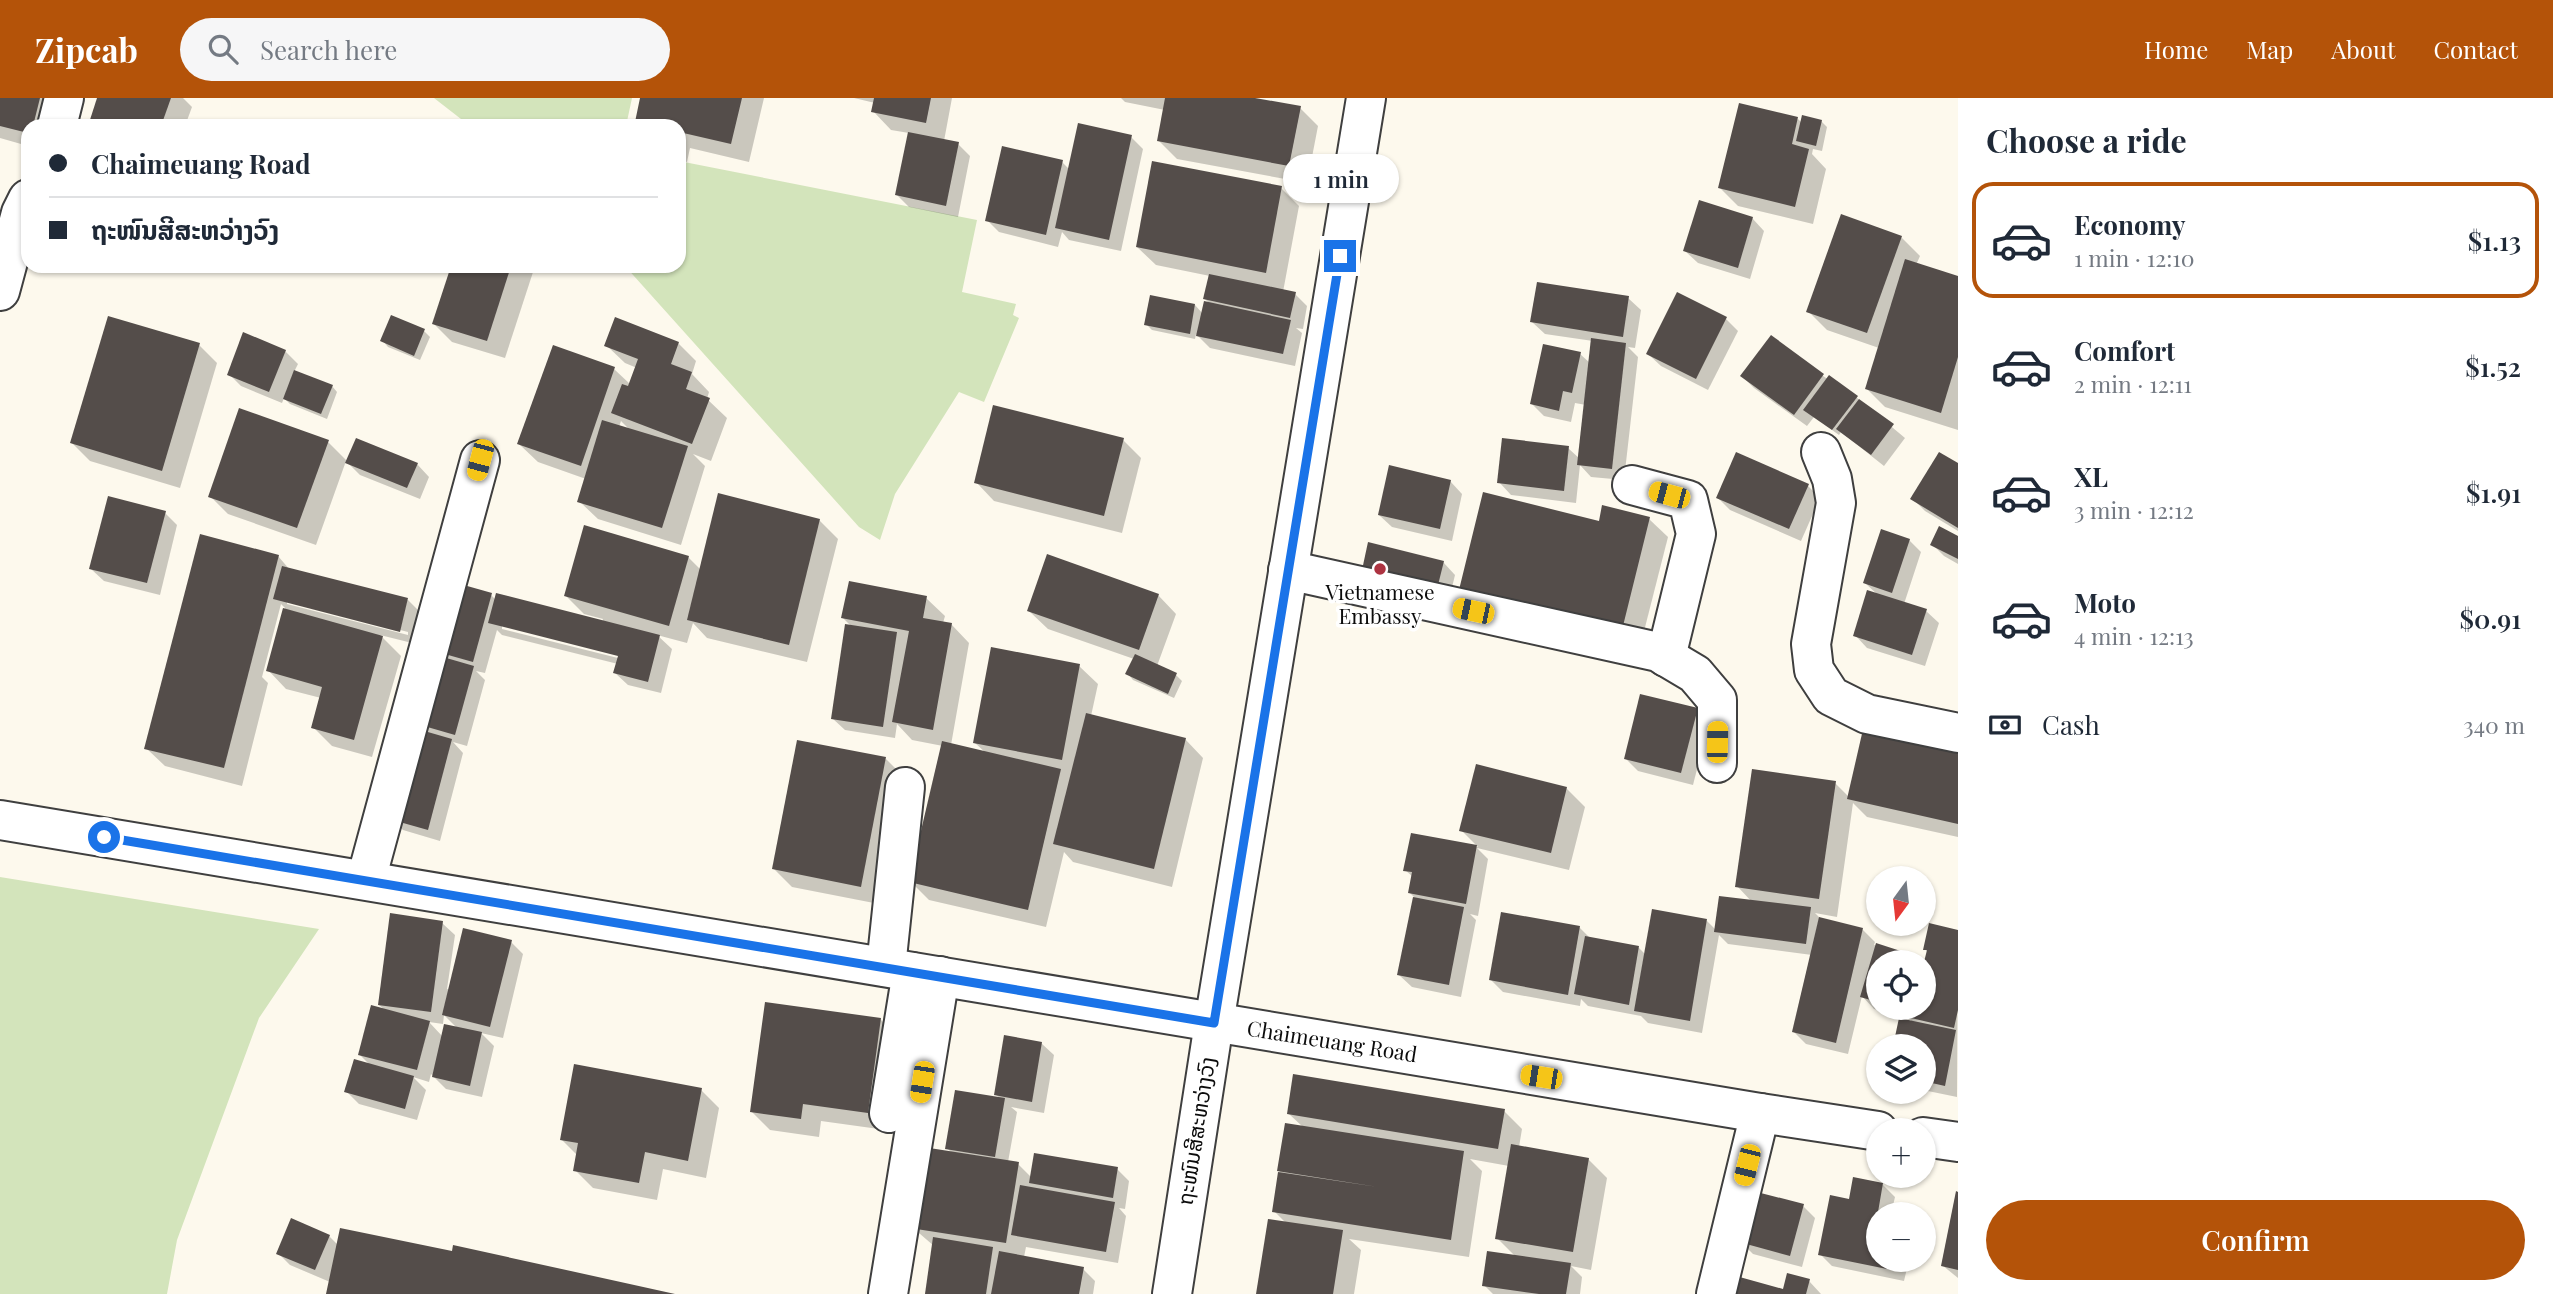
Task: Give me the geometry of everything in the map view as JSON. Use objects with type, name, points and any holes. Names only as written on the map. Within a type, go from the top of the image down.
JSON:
[{"type":"street","points":[[59,119],[64,98]]},
{"type":"street","name":"ຖະໜົນສີສະຫວ່າງວົງ","points":[[1172,1294],[1366,98]]},
{"type":"street","points":[[0,291],[21,213]]},
{"type":"street","points":[[1821,452],[1832,479],[1836,503],[1811,643],[1814,670],[1831,696],[1867,714],[1958,733]]},
{"type":"street","points":[[366,880],[480,460]]},
{"type":"street","points":[[1632,485],[1688,500],[1696,534],[1666,657]]},
{"type":"street","points":[[1288,570],[1658,652],[1695,674],[1717,700],[1717,764]]},
{"type":"street","points":[[888,1294],[912,972],[905,787]]},
{"type":"street","name":"Chaimeuang Road","points":[[0,820],[1214,1023],[1866,1128]]},
{"type":"street","points":[[889,1113],[912,972]]},
{"type":"street","points":[[1716,1294],[1760,1113]]},
{"type":"green space","points":[[434,98],[632,98],[628,119],[461,119]]},
{"type":"green space","points":[[686,162],[977,220],[962,292],[1016,304],[1013,315],[1019,318],[984,402],[959,392],[895,494],[880,540],[859,527],[631,273],[686,273]]},
{"type":"green space","points":[[0,877],[319,929],[259,1018],[177,1240],[167,1294],[0,1294]]},
{"type":"building","points":[[0,98],[40,98],[35,119],[21,119],[21,131],[0,126]]},
{"type":"building","points":[[97,98],[171,98],[164,119],[90,119]]},
{"type":"building","points":[[640,98],[742,98],[731,144],[686,134],[686,119],[636,119]]},
{"type":"building","points":[[874,98],[931,98],[926,123],[871,112]]},
{"type":"building","points":[[1165,98],[1255,98],[1301,106],[1289,166],[1157,141]]},
{"type":"building","points":[[1739,103],[1798,117],[1792,144],[1809,149],[1795,207],[1718,188]]},
{"type":"building","points":[[1802,115],[1822,120],[1816,146],[1796,141]]},
{"type":"building","points":[[1078,123],[1132,135],[1109,240],[1055,228]]},
{"type":"building","points":[[908,132],[959,142],[946,206],[895,195]]},
{"type":"building","points":[[1002,146],[1063,160],[1046,235],[985,221]]},
{"type":"building","points":[[1152,161],[1282,186],[1266,273],[1136,247]]},
{"type":"building","points":[[1699,200],[1753,217],[1738,268],[1683,251]]},
{"type":"building","points":[[1841,214],[1902,236],[1867,333],[1806,312]]},
{"type":"building","points":[[1905,259],[1958,276],[1958,357],[1941,413],[1865,389]]},
{"type":"building","points":[[449,273],[509,273],[487,341],[432,324]]},
{"type":"building","points":[[1209,274],[1296,292],[1290,318],[1203,299]]},
{"type":"building","points":[[1537,282],[1629,296],[1623,337],[1530,322]]},
{"type":"building","points":[[1677,292],[1727,317],[1696,379],[1646,354]]},
{"type":"building","points":[[1150,295],[1195,304],[1190,334],[1144,325]]},
{"type":"building","points":[[1204,301],[1291,320],[1283,354],[1196,336]]},
{"type":"building","points":[[391,315],[425,329],[414,356],[380,341]]},
{"type":"building","points":[[108,316],[200,343],[162,471],[70,443]]},
{"type":"building","points":[[615,317],[679,342],[671,364],[692,372],[686,389],[710,398],[692,444],[611,413],[622,384],[628,386],[638,359],[604,346]]},
{"type":"building","points":[[243,332],[286,350],[269,392],[227,375]]},
{"type":"building","points":[[1771,335],[1824,374],[1794,415],[1740,376]]},
{"type":"building","points":[[1591,338],[1626,343],[1612,469],[1577,465]]},
{"type":"building","points":[[1543,344],[1581,352],[1572,393],[1563,391],[1559,411],[1530,404]]},
{"type":"building","points":[[553,345],[615,367],[581,466],[517,444]]},
{"type":"building","points":[[294,370],[333,385],[321,414],[283,399]]},
{"type":"building","points":[[1829,375],[1858,396],[1832,430],[1803,410]]},
{"type":"building","points":[[1859,399],[1894,424],[1871,455],[1836,429]]},
{"type":"building","points":[[993,405],[1124,438],[1104,516],[974,483]]},
{"type":"building","points":[[239,408],[329,440],[297,528],[208,497]]},
{"type":"building","points":[[602,420],[688,446],[662,528],[577,502]]},
{"type":"building","points":[[356,438],[418,463],[407,488],[345,463]]},
{"type":"building","points":[[1502,438],[1569,446],[1564,491],[1497,483]]},
{"type":"building","points":[[1736,452],[1809,484],[1789,529],[1716,498]]},
{"type":"building","points":[[1939,452],[1958,463],[1958,528],[1910,499]]},
{"type":"building","points":[[1389,465],[1451,480],[1440,529],[1378,515]]},
{"type":"building","points":[[1483,492],[1599,521],[1602,505],[1650,517],[1621,634],[1458,594]]},
{"type":"building","points":[[718,493],[820,519],[789,645],[687,620]]},
{"type":"building","points":[[108,496],[166,511],[147,583],[89,569]]},
{"type":"building","points":[[584,525],[689,556],[669,626],[564,596]]},
{"type":"building","points":[[1939,526],[1958,536],[1958,559],[1930,545]]},
{"type":"building","points":[[1881,529],[1910,539],[1892,593],[1863,583]]},
{"type":"building","points":[[200,534],[279,555],[224,768],[144,749]]},
{"type":"building","points":[[1368,542],[1444,561],[1437,589],[1362,570]]},
{"type":"building","points":[[1047,554],[1159,594],[1139,650],[1027,611]]},
{"type":"building","points":[[282,566],[408,598],[400,632],[273,599]]},
{"type":"building","points":[[849,581],[927,596],[923,618],[952,623],[933,730],[892,722],[909,631],[841,618]]},
{"type":"building","points":[[453,582],[492,593],[473,662],[434,651]]},
{"type":"building","points":[[1867,590],[1927,609],[1912,655],[1853,636]]},
{"type":"building","points":[[496,593],[660,635],[648,682],[613,673],[618,656],[488,623]]},
{"type":"building","points":[[283,608],[383,636],[354,740],[311,728],[322,687],[266,671]]},
{"type":"building","points":[[845,624],[897,632],[883,727],[831,719]]},
{"type":"building","points":[[991,647],[1080,664],[1062,760],[973,743]]},
{"type":"building","points":[[1135,654],[1177,673],[1168,694],[1125,674]]},
{"type":"building","points":[[436,655],[474,666],[455,735],[417,724]]},
{"type":"building","points":[[1640,694],[1698,708],[1681,773],[1624,759]]},
{"type":"building","points":[[1086,713],[1186,738],[1154,869],[1053,844]]},
{"type":"building","points":[[1864,725],[1958,745],[1958,824],[1847,799]]},
{"type":"building","points":[[414,728],[452,739],[428,830],[389,819]]},
{"type":"building","points":[[797,740],[886,757],[861,887],[772,869]]},
{"type":"building","points":[[942,741],[1061,769],[1028,910],[909,882]]},
{"type":"building","points":[[1476,764],[1567,787],[1551,853],[1459,831]]},
{"type":"building","points":[[1752,769],[1836,781],[1819,899],[1735,887]]},
{"type":"building","points":[[1411,833],[1477,845],[1466,904],[1408,893],[1412,872],[1403,871]]},
{"type":"building","points":[[1719,896],[1811,907],[1806,944],[1714,932]]},
{"type":"building","points":[[1413,897],[1464,907],[1449,985],[1397,975]]},
{"type":"building","points":[[1652,909],[1707,919],[1690,1021],[1634,1011]]},
{"type":"building","points":[[1501,912],[1580,926],[1568,995],[1489,980]]},
{"type":"building","points":[[390,913],[443,921],[431,1012],[378,1005]]},
{"type":"building","points":[[1819,917],[1863,928],[1836,1043],[1792,1032]]},
{"type":"building","points":[[1936,925],[1958,930],[1958,1010],[1954,1028],[1920,1020],[1936,1020],[1936,950],[1923,950],[1926,936],[1936,936]]},
{"type":"building","points":[[463,928],[512,940],[490,1027],[442,1015]]},
{"type":"building","points":[[1585,936],[1639,946],[1629,1005],[1574,994]]},
{"type":"building","points":[[1876,943],[1898,950],[1874,950]]},
{"type":"building","points":[[1866,977],[1866,999],[1860,997]]},
{"type":"building","points":[[765,1002],[881,1018],[868,1113],[803,1104],[801,1119],[750,1112]]},
{"type":"building","points":[[371,1005],[430,1021],[417,1070],[358,1055]]},
{"type":"building","points":[[1899,1020],[1956,1030],[1945,1086],[1936,1084],[1936,1034],[1896,1034]]},
{"type":"building","points":[[444,1024],[482,1032],[470,1086],[432,1077]]},
{"type":"building","points":[[1004,1035],[1042,1042],[1032,1102],[994,1095]]},
{"type":"building","points":[[354,1059],[414,1076],[405,1109],[344,1092]]},
{"type":"building","points":[[574,1064],[702,1088],[688,1161],[645,1152],[639,1183],[573,1171],[578,1143],[560,1140]]},
{"type":"building","points":[[1293,1074],[1505,1109],[1498,1149],[1287,1114]]},
{"type":"building","points":[[955,1090],[1005,1098],[995,1157],[945,1149]]},
{"type":"building","points":[[1285,1123],[1464,1151],[1451,1240],[1272,1212],[1278,1172],[1378,1187],[1277,1171]]},
{"type":"building","points":[[1511,1144],[1589,1158],[1573,1252],[1495,1239]]},
{"type":"building","points":[[923,1147],[1019,1162],[1006,1243],[910,1228]]},
{"type":"building","points":[[1034,1153],[1118,1167],[1113,1198],[1029,1183]]},
{"type":"building","points":[[1853,1177],[1866,1180],[1866,1188],[1882,1188],[1880,1202],[1866,1202],[1866,1265],[1818,1255],[1830,1195],[1849,1199]]},
{"type":"building","points":[[1020,1185],[1115,1202],[1106,1252],[1011,1235]]},
{"type":"building","points":[[1753,1191],[1804,1204],[1790,1256],[1739,1242]]},
{"type":"building","points":[[1956,1191],[1958,1192],[1958,1270],[1941,1266]]},
{"type":"building","points":[[291,1218],[330,1235],[315,1270],[276,1254]]},
{"type":"building","points":[[1268,1219],[1343,1230],[1333,1294],[1256,1294]]},
{"type":"building","points":[[340,1228],[452,1251],[453,1245],[675,1294],[326,1294]]},
{"type":"building","points":[[933,1237],[993,1247],[986,1294],[925,1294]]},
{"type":"building","points":[[999,1251],[1084,1267],[1079,1294],[991,1294]]},
{"type":"building","points":[[1487,1251],[1571,1263],[1566,1294],[1539,1294],[1482,1286]]},
{"type":"building","points":[[1787,1273],[1810,1279],[1806,1294],[1731,1294],[1736,1276],[1783,1289]]},
{"type":"place","name":"Vietnamese Embassy","points":[[1380,569]]},
{"type":"route","points":[[104,837],[1214,1023],[1340,256]]}]
